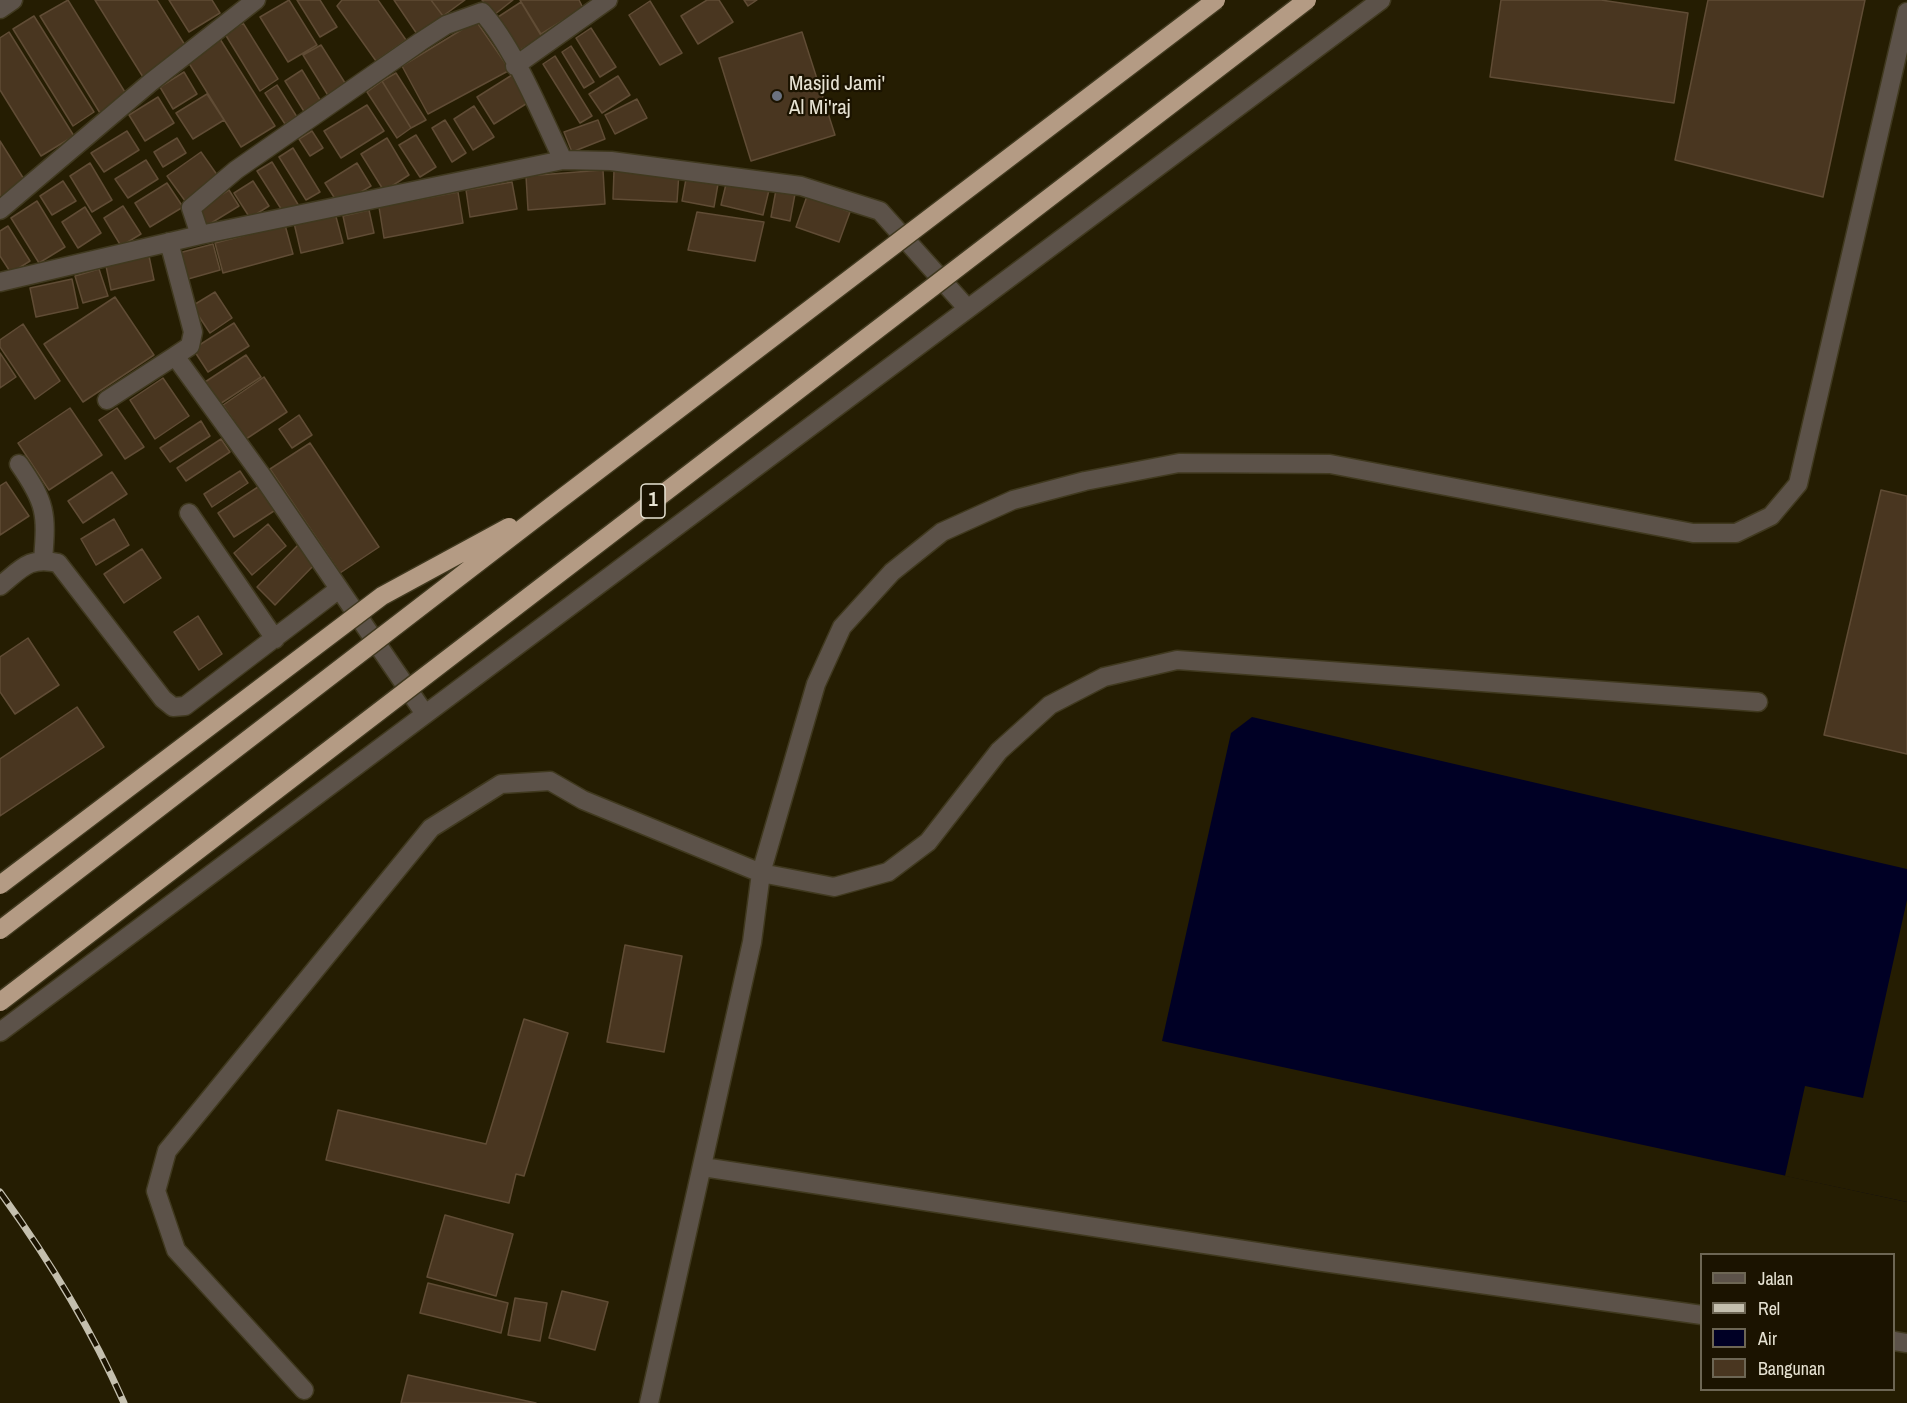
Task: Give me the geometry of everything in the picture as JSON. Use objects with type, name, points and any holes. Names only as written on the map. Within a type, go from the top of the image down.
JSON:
[{"type":"highway","points":[[0,930],[1216,0]]},
{"type":"highway","name":"1","points":[[0,1002],[1306,0]]},
{"type":"highway","points":[[0,885],[382,596],[558,501]]},
{"type":"street","points":[[0,9],[13,0]]},
{"type":"street","points":[[0,210],[151,82],[256,0]]},
{"type":"street","points":[[515,66],[608,0]]},
{"type":"street","points":[[0,1032],[1382,0]]},
{"type":"street","points":[[200,235],[191,208],[236,170],[446,25],[478,6],[491,23],[515,66],[563,160]]},
{"type":"street","points":[[649,1403],[752,942],[761,873],[816,684],[842,627],[892,573],[942,532],[1013,500],[1085,481],[1179,463],[1329,464],[1693,533],[1736,533],[1771,516],[1798,484],[1907,12]]},
{"type":"street","points":[[0,282],[200,235],[563,160],[611,161],[801,186],[880,211],[967,308]]},
{"type":"street","points":[[107,400],[189,346],[193,332],[169,242]]},
{"type":"street","points":[[175,356],[425,714]]},
{"type":"street","points":[[19,464],[40,494],[45,532],[43,560]]},
{"type":"street","points":[[189,513],[275,639]]},
{"type":"street","points":[[0,586],[28,563],[43,560],[58,563],[163,699],[173,706],[185,706],[339,590]]},
{"type":"street","points":[[304,1390],[176,1250],[156,1191],[167,1151],[431,828],[501,784],[550,781],[583,800],[761,873],[834,887],[888,872],[928,842],[999,752],[1050,705],[1104,677],[1177,660],[1758,702]]},
{"type":"street","points":[[703,1167],[1309,1260],[1700,1315]]},
{"type":"water","points":[[1252,717],[1907,869],[1907,1202],[1162,1041],[1231,733]]},
{"type":"pier","points":[[1907,900],[1907,1202],[1785,1176],[1805,1086],[1863,1098]]},
{"type":"building","points":[[68,0],[128,97],[100,113],[40,16]]},
{"type":"building","points":[[95,0],[157,0],[188,50],[143,77]]},
{"type":"building","points":[[169,0],[212,0],[220,13],[189,32]]},
{"type":"building","points":[[289,0],[317,45],[288,62],[260,17]]},
{"type":"building","points":[[297,0],[320,0],[337,27],[320,37]]},
{"type":"building","points":[[342,0],[378,0],[406,40],[376,61],[337,6]]},
{"type":"building","points":[[394,0],[431,0],[443,16],[417,34]]},
{"type":"building","points":[[431,0],[465,0],[443,16]]},
{"type":"building","points":[[482,0],[513,0],[494,15]]},
{"type":"building","points":[[520,0],[579,0],[583,8],[541,34]]},
{"type":"building","points":[[707,0],[719,0],[733,22],[698,44],[681,16]]},
{"type":"building","points":[[744,0],[757,0],[748,6]]},
{"type":"building","points":[[1501,0],[1601,0],[1688,13],[1674,103],[1490,77]]},
{"type":"building","points":[[1708,0],[1865,0],[1823,197],[1675,160]]},
{"type":"building","points":[[650,1],[682,53],[660,65],[629,15]]},
{"type":"building","points":[[521,2],[542,37],[519,51],[498,17]]},
{"type":"building","points":[[34,16],[94,112],[73,126],[13,29]]},
{"type":"building","points":[[476,21],[510,70],[428,114],[402,66]]},
{"type":"building","points":[[243,23],[278,79],[260,91],[225,34]]},
{"type":"building","points":[[591,28],[616,67],[600,77],[576,38]]},
{"type":"building","points":[[9,32],[74,136],[41,156],[0,90],[0,38]]},
{"type":"building","name":"Masjid Jami' Al Mi'raj","points":[[802,32],[835,135],[751,161],[719,58]]},
{"type":"building","points":[[220,39],[275,126],[241,147],[187,60]]},
{"type":"building","points":[[321,45],[347,86],[329,97],[303,55]]},
{"type":"building","points":[[571,46],[594,82],[584,88],[562,52]]},
{"type":"building","points":[[555,56],[592,116],[580,123],[543,64]]},
{"type":"building","points":[[302,70],[322,103],[305,113],[285,81]]},
{"type":"building","points":[[184,72],[197,94],[173,109],[160,87]]},
{"type":"building","points":[[396,73],[426,120],[411,128],[382,81]]},
{"type":"building","points":[[512,75],[529,102],[494,124],[477,97]]},
{"type":"building","points":[[618,76],[630,95],[602,113],[589,94]]},
{"type":"building","points":[[382,81],[411,128],[397,138],[367,92]]},
{"type":"building","points":[[277,85],[297,117],[285,124],[265,93]]},
{"type":"building","points":[[207,94],[224,120],[193,139],[176,113]]},
{"type":"building","points":[[158,97],[174,123],[145,141],[129,115]]},
{"type":"building","points":[[637,99],[647,118],[615,134],[605,115]]},
{"type":"building","points":[[367,105],[384,131],[341,158],[324,131]]},
{"type":"building","points":[[474,106],[494,137],[473,150],[454,119]]},
{"type":"building","points":[[445,120],[466,153],[452,162],[432,128]]},
{"type":"building","points":[[598,120],[605,139],[572,152],[564,132]]},
{"type":"building","points":[[127,131],[139,150],[104,172],[91,153]]},
{"type":"building","points":[[312,131],[323,148],[310,156],[299,139]]},
{"type":"building","points":[[416,135],[436,167],[420,177],[399,145]]},
{"type":"building","points":[[177,138],[186,153],[163,167],[154,152]]},
{"type":"building","points":[[387,138],[409,175],[384,191],[361,154]]},
{"type":"building","points":[[0,141],[27,184],[0,201]]},
{"type":"building","points":[[293,148],[320,192],[306,200],[279,157]]},
{"type":"building","points":[[201,152],[220,179],[188,205],[167,176]]},
{"type":"building","points":[[146,160],[158,179],[128,198],[115,179]]},
{"type":"building","points":[[272,162],[299,206],[285,215],[257,171]]},
{"type":"building","points":[[90,163],[112,200],[92,212],[70,176]]},
{"type":"building","points":[[357,163],[371,186],[339,205],[325,183]]},
{"type":"building","points":[[603,170],[605,204],[528,210],[526,176]]},
{"type":"building","points":[[614,170],[679,173],[677,202],[613,199]]},
{"type":"building","points":[[686,179],[718,184],[714,207],[682,201]]},
{"type":"building","points":[[727,180],[769,190],[763,215],[721,205]]},
{"type":"building","points":[[63,181],[76,201],[52,215],[40,196]]},
{"type":"building","points":[[253,181],[269,206],[250,218],[234,193]]},
{"type":"building","points":[[512,182],[517,209],[470,217],[466,190]]},
{"type":"building","points":[[167,183],[183,207],[150,227],[135,203]]},
{"type":"building","points":[[229,190],[239,206],[203,228],[193,212]]},
{"type":"building","points":[[776,190],[795,194],[790,221],[771,217]]},
{"type":"building","points":[[458,192],[463,223],[384,238],[379,207]]},
{"type":"building","points":[[807,196],[850,212],[839,242],[796,227]]},
{"type":"building","points":[[37,201],[65,247],[39,263],[11,218]]},
{"type":"building","points":[[123,206],[141,234],[121,246],[104,218]]},
{"type":"building","points":[[85,207],[101,233],[78,248],[62,222]]},
{"type":"building","points":[[369,210],[374,233],[348,239],[343,216]]},
{"type":"building","points":[[697,212],[764,222],[755,261],[688,250]]},
{"type":"building","points":[[335,213],[343,243],[301,253],[294,223]]},
{"type":"building","points":[[285,225],[293,254],[223,273],[215,243]]},
{"type":"building","points":[[8,226],[30,261],[11,273],[0,256],[0,231]]},
{"type":"building","points":[[213,244],[220,270],[181,281],[175,254]]},
{"type":"building","points":[[149,256],[154,280],[111,290],[106,266]]},
{"type":"building","points":[[99,269],[108,296],[83,303],[75,276]]},
{"type":"building","points":[[72,279],[78,308],[36,317],[30,288]]},
{"type":"building","points":[[215,292],[232,318],[210,333],[192,306]]},
{"type":"building","points":[[115,297],[154,355],[83,402],[44,344]]},
{"type":"building","points":[[234,323],[249,346],[208,372],[193,349]]},
{"type":"building","points":[[23,324],[60,381],[35,399],[0,347],[0,340]]},
{"type":"building","points":[[0,353],[16,377],[0,388]]},
{"type":"building","points":[[246,355],[261,377],[220,404],[205,382]]},
{"type":"building","points":[[264,377],[287,412],[246,439],[223,405]]},
{"type":"building","points":[[163,378],[189,416],[155,439],[130,400]]},
{"type":"building","points":[[70,408],[102,455],[49,490],[18,443]]},
{"type":"building","points":[[117,408],[144,447],[125,459],[99,420]]},
{"type":"building","points":[[299,415],[312,435],[292,448],[279,429]]},
{"type":"building","points":[[201,421],[210,436],[170,462],[160,448]]},
{"type":"building","points":[[221,439],[230,452],[186,481],[177,468]]},
{"type":"building","points":[[310,443],[379,547],[340,573],[270,469]]},
{"type":"building","points":[[240,471],[248,483],[212,507],[204,494]]},
{"type":"building","points":[[112,472],[127,494],[83,523],[68,501]]},
{"type":"building","points":[[6,482],[29,516],[0,535],[0,486]]},
{"type":"building","points":[[261,485],[277,509],[234,537],[218,513]]},
{"type":"building","points":[[1881,490],[1907,496],[1907,754],[1824,735]]},
{"type":"building","points":[[114,519],[129,545],[96,565],[81,539]]},
{"type":"building","points":[[268,524],[286,546],[252,575],[234,553]]},
{"type":"building","points":[[299,544],[317,562],[275,605],[257,587]]},
{"type":"building","points":[[142,549],[161,578],[124,603],[104,574]]},
{"type":"building","points":[[198,616],[222,654],[199,670],[174,632]]},
{"type":"building","points":[[28,638],[59,685],[15,714],[0,692],[0,657]]},
{"type":"building","points":[[77,707],[104,747],[0,816],[0,759]]},
{"type":"building","points":[[625,945],[682,956],[664,1052],[607,1042]]},
{"type":"building","points":[[524,1019],[568,1033],[524,1176],[516,1174],[509,1203],[326,1160],[338,1110],[486,1144]]},
{"type":"building","points":[[445,1215],[513,1234],[496,1296],[427,1277]]},
{"type":"building","points":[[428,1283],[508,1303],[501,1333],[420,1313]]},
{"type":"building","points":[[562,1291],[608,1302],[595,1350],[549,1338]]},
{"type":"building","points":[[515,1298],[547,1303],[540,1341],[508,1335]]},
{"type":"building","points":[[408,1375],[536,1403],[401,1403]]},
{"type":"railway","points":[[0,1192],[68,1294],[124,1403]]},
{"type":"place","name":"Masjid Jami' Al Mi'raj","points":[[777,96]]}]
